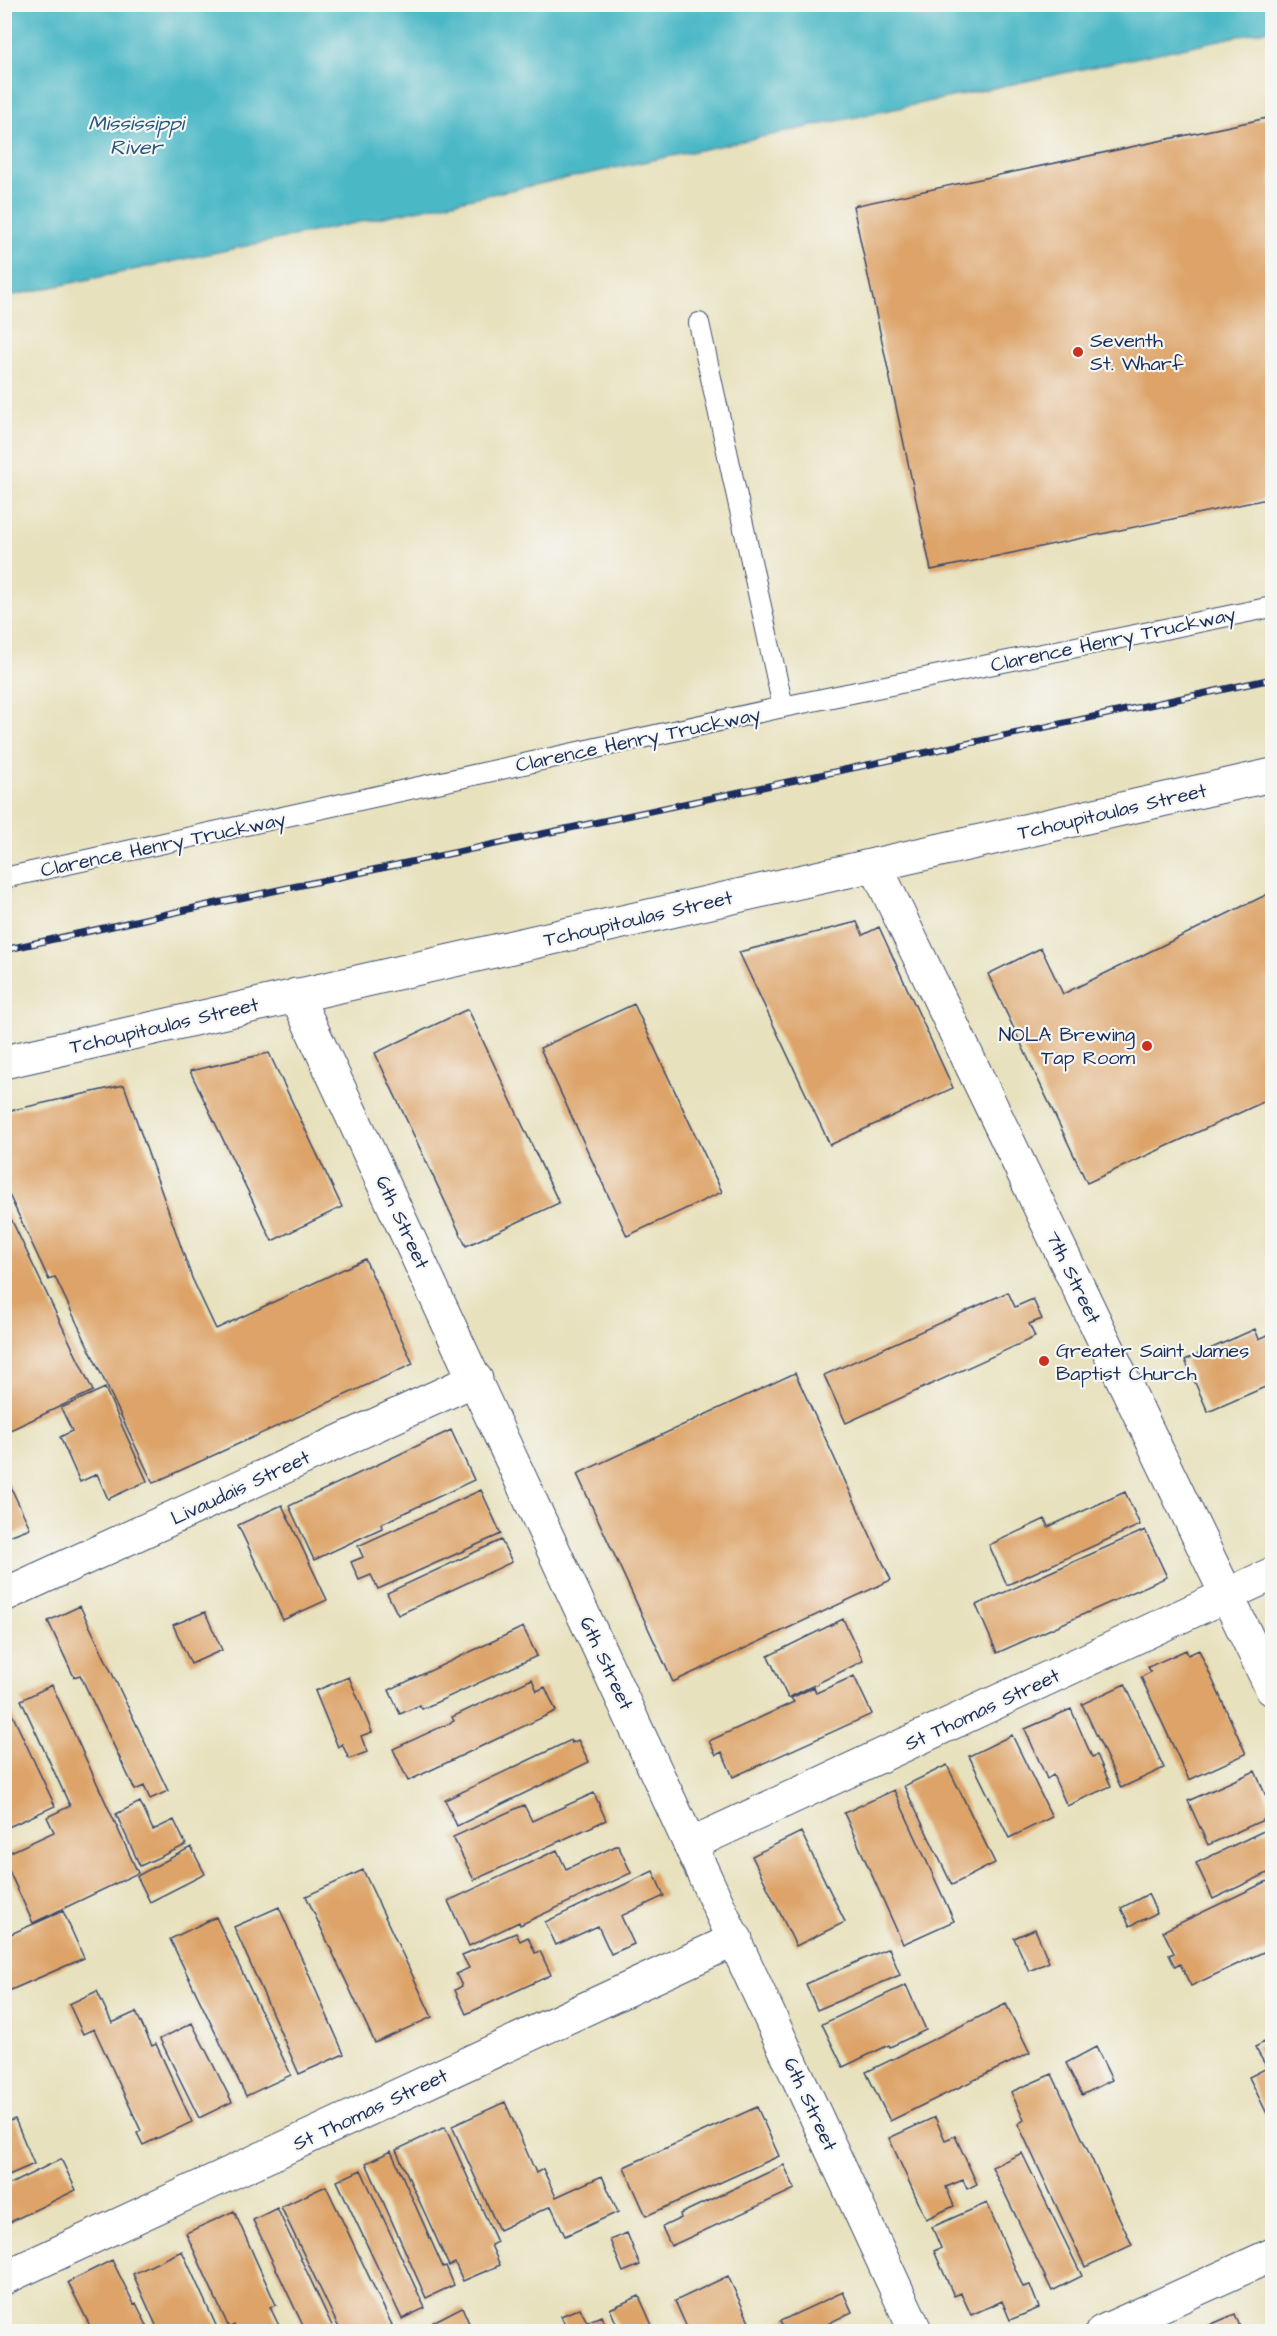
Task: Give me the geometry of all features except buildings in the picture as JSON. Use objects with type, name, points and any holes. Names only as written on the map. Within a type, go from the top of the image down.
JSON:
[{"type":"street","name":"Tchoupitoulas Street","points":[[4,1062],[1272,775]]},
{"type":"street","name":"7th Street","points":[[875,865],[1272,1689]]},
{"type":"street","name":"6th Street","points":[[296,995],[916,2331]]},
{"type":"street","name":"Livaudais Street","points":[[4,1595],[476,1379]]},
{"type":"street","name":"St Thomas Street","points":[[691,1844],[1272,1574]]},
{"type":"street","name":"St Thomas Street","points":[[4,2278],[736,1940]]},
{"type":"street","points":[[1102,2331],[1272,2255]]},
{"type":"lane","points":[[699,324],[783,707]]},
{"type":"lane","name":"Clarence Henry Truckway","points":[[4,878],[783,707],[1272,607]]},
{"type":"water","name":"Mississippi River","points":[[1272,4],[1272,29],[5,297],[5,5]]},
{"type":"railway","points":[[4,950],[1272,679]]},
{"type":"place","name":"Seventh St. Wharf","points":[[1078,352]]},
{"type":"place","name":"NOLA Brewing Tap Room","points":[[1147,1046]]},
{"type":"place","name":"Greater Saint James Baptist Church","points":[[1044,1361]]}]
